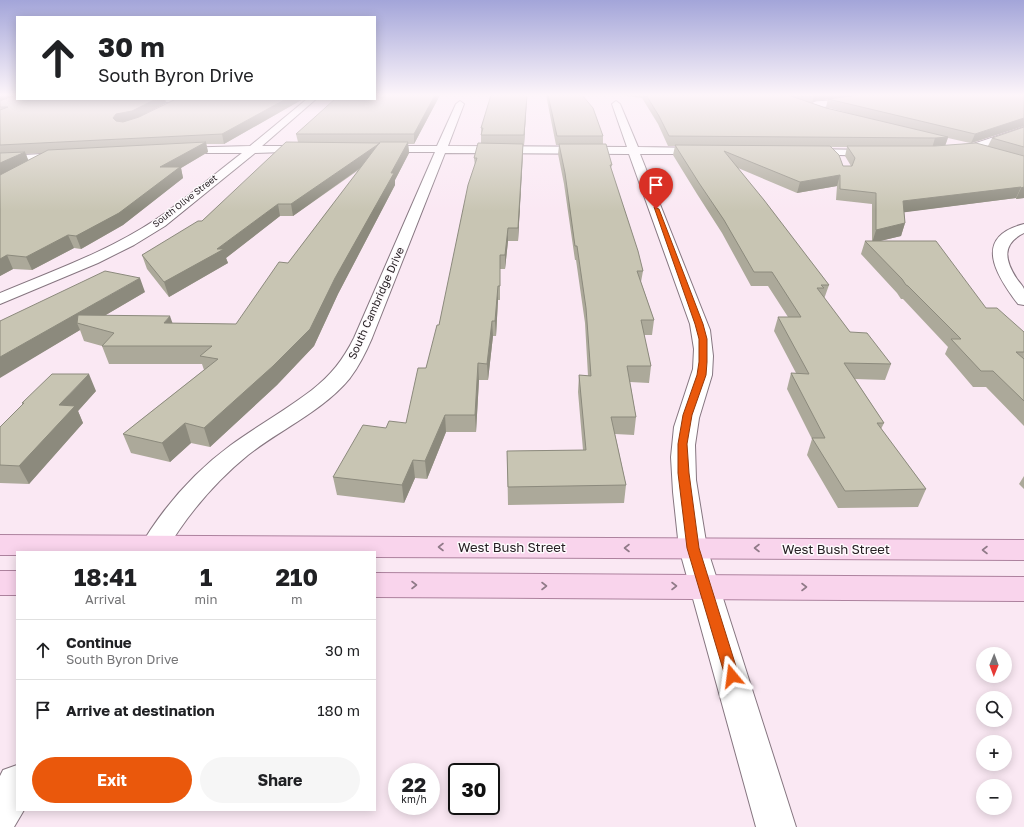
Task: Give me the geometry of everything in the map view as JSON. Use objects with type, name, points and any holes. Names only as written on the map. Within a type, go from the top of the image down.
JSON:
[{"type":"main road","name":"West Bush Street","points":[[0,545],[152,549],[693,548],[1024,550]]},
{"type":"main road","points":[[0,583],[16,584]]},
{"type":"main road","points":[[376,585],[1024,589]]},
{"type":"street","name":"South Olive Street","points":[[0,299],[93,260],[129,242],[160,223],[271,134]]},
{"type":"street","name":"South Cambridge Drive","points":[[152,549],[179,510],[208,478],[239,450],[320,395],[341,375],[352,361],[363,338],[448,134]]},
{"type":"street","points":[[628,134],[699,324],[703,339],[702,375],[688,415],[682,444],[693,548],[706,586],[776,827]]},
{"type":"street","points":[[939,152],[972,148],[1014,134]]},
{"type":"street","points":[[949,142],[989,152]]},
{"type":"street","points":[[166,150],[254,148],[324,149]]},
{"type":"street","points":[[371,149],[712,152]]},
{"type":"street","points":[[799,152],[885,153]]},
{"type":"street","points":[[831,152],[845,165]]},
{"type":"street","points":[[0,159],[76,155]]},
{"type":"street","points":[[27,170],[53,156]]},
{"type":"street","points":[[1024,228],[1007,237],[1000,247],[1000,260],[1010,282],[1024,300]]},
{"type":"street","points":[[0,814],[16,786]]},
{"type":"building","points":[[0,134],[223,134],[222,134],[0,145]]},
{"type":"building","points":[[296,134],[414,134],[414,134]]},
{"type":"building","points":[[481,134],[524,134],[524,135],[481,135]]},
{"type":"building","points":[[556,134],[602,134],[603,136],[557,136]]},
{"type":"building","points":[[668,134],[934,134],[948,137],[935,138],[669,136]]},
{"type":"building","points":[[1005,134],[1024,134],[1024,147],[992,138]]},
{"type":"building","points":[[206,142],[160,167],[180,167],[119,213],[76,236],[68,235],[26,257],[7,255],[0,259],[0,175],[48,150]]},
{"type":"building","points":[[286,142],[380,143],[291,204],[278,204],[217,249],[224,249],[164,282],[142,255],[198,221],[202,221]]},
{"type":"building","points":[[380,142],[408,142],[391,173],[394,173],[335,278],[310,329],[273,366],[204,428],[185,423],[162,443],[123,434],[218,359],[200,356],[212,346],[102,346],[114,333],[77,323],[78,315],[170,316],[164,323],[236,324],[279,262],[288,263]]},
{"type":"building","points":[[478,143],[523,144],[518,228],[508,228],[505,255],[500,255],[500,286],[498,286],[495,321],[492,321],[487,364],[478,363],[475,415],[445,415],[425,461],[413,460],[402,485],[333,477],[363,425],[386,428],[389,421],[406,423],[418,368],[426,368],[437,325],[439,325],[468,185],[477,158],[474,158]]},
{"type":"building","points":[[976,143],[1024,156],[1024,187],[903,201],[905,223],[876,230],[876,193],[840,189],[840,175],[800,182],[724,151],[764,200],[829,285],[821,285],[824,288],[817,288],[850,332],[867,333],[891,364],[844,363],[884,423],[877,423],[926,489],[845,491],[812,438],[825,438],[791,373],[809,374],[778,317],[801,317],[772,272],[754,272],[724,220],[675,145],[830,146],[839,155],[843,166],[852,166],[855,158],[847,146],[935,146]]},
{"type":"building","points":[[559,144],[606,144],[612,165],[610,165],[643,271],[637,271],[654,320],[641,320],[651,366],[627,366],[636,417],[611,417],[626,485],[508,487],[507,451],[586,450],[579,375],[591,376],[586,308],[577,246],[575,246],[565,173]]},
{"type":"building","points":[[25,152],[0,163],[0,153]]},
{"type":"building","points":[[865,241],[936,241],[986,308],[997,308],[1024,332],[1024,352],[1016,352],[1024,359],[1024,401],[993,371],[981,371],[951,339],[961,339],[906,285]]},
{"type":"building","points":[[105,271],[140,278],[0,357],[0,321]]},
{"type":"building","points":[[52,374],[89,374],[59,405],[75,406],[19,466],[0,465],[0,427]]},
{"type":"route","points":[[656,209],[699,324],[703,339],[702,375],[688,415],[682,444],[684,473],[693,548],[706,586],[732,676]]}]
